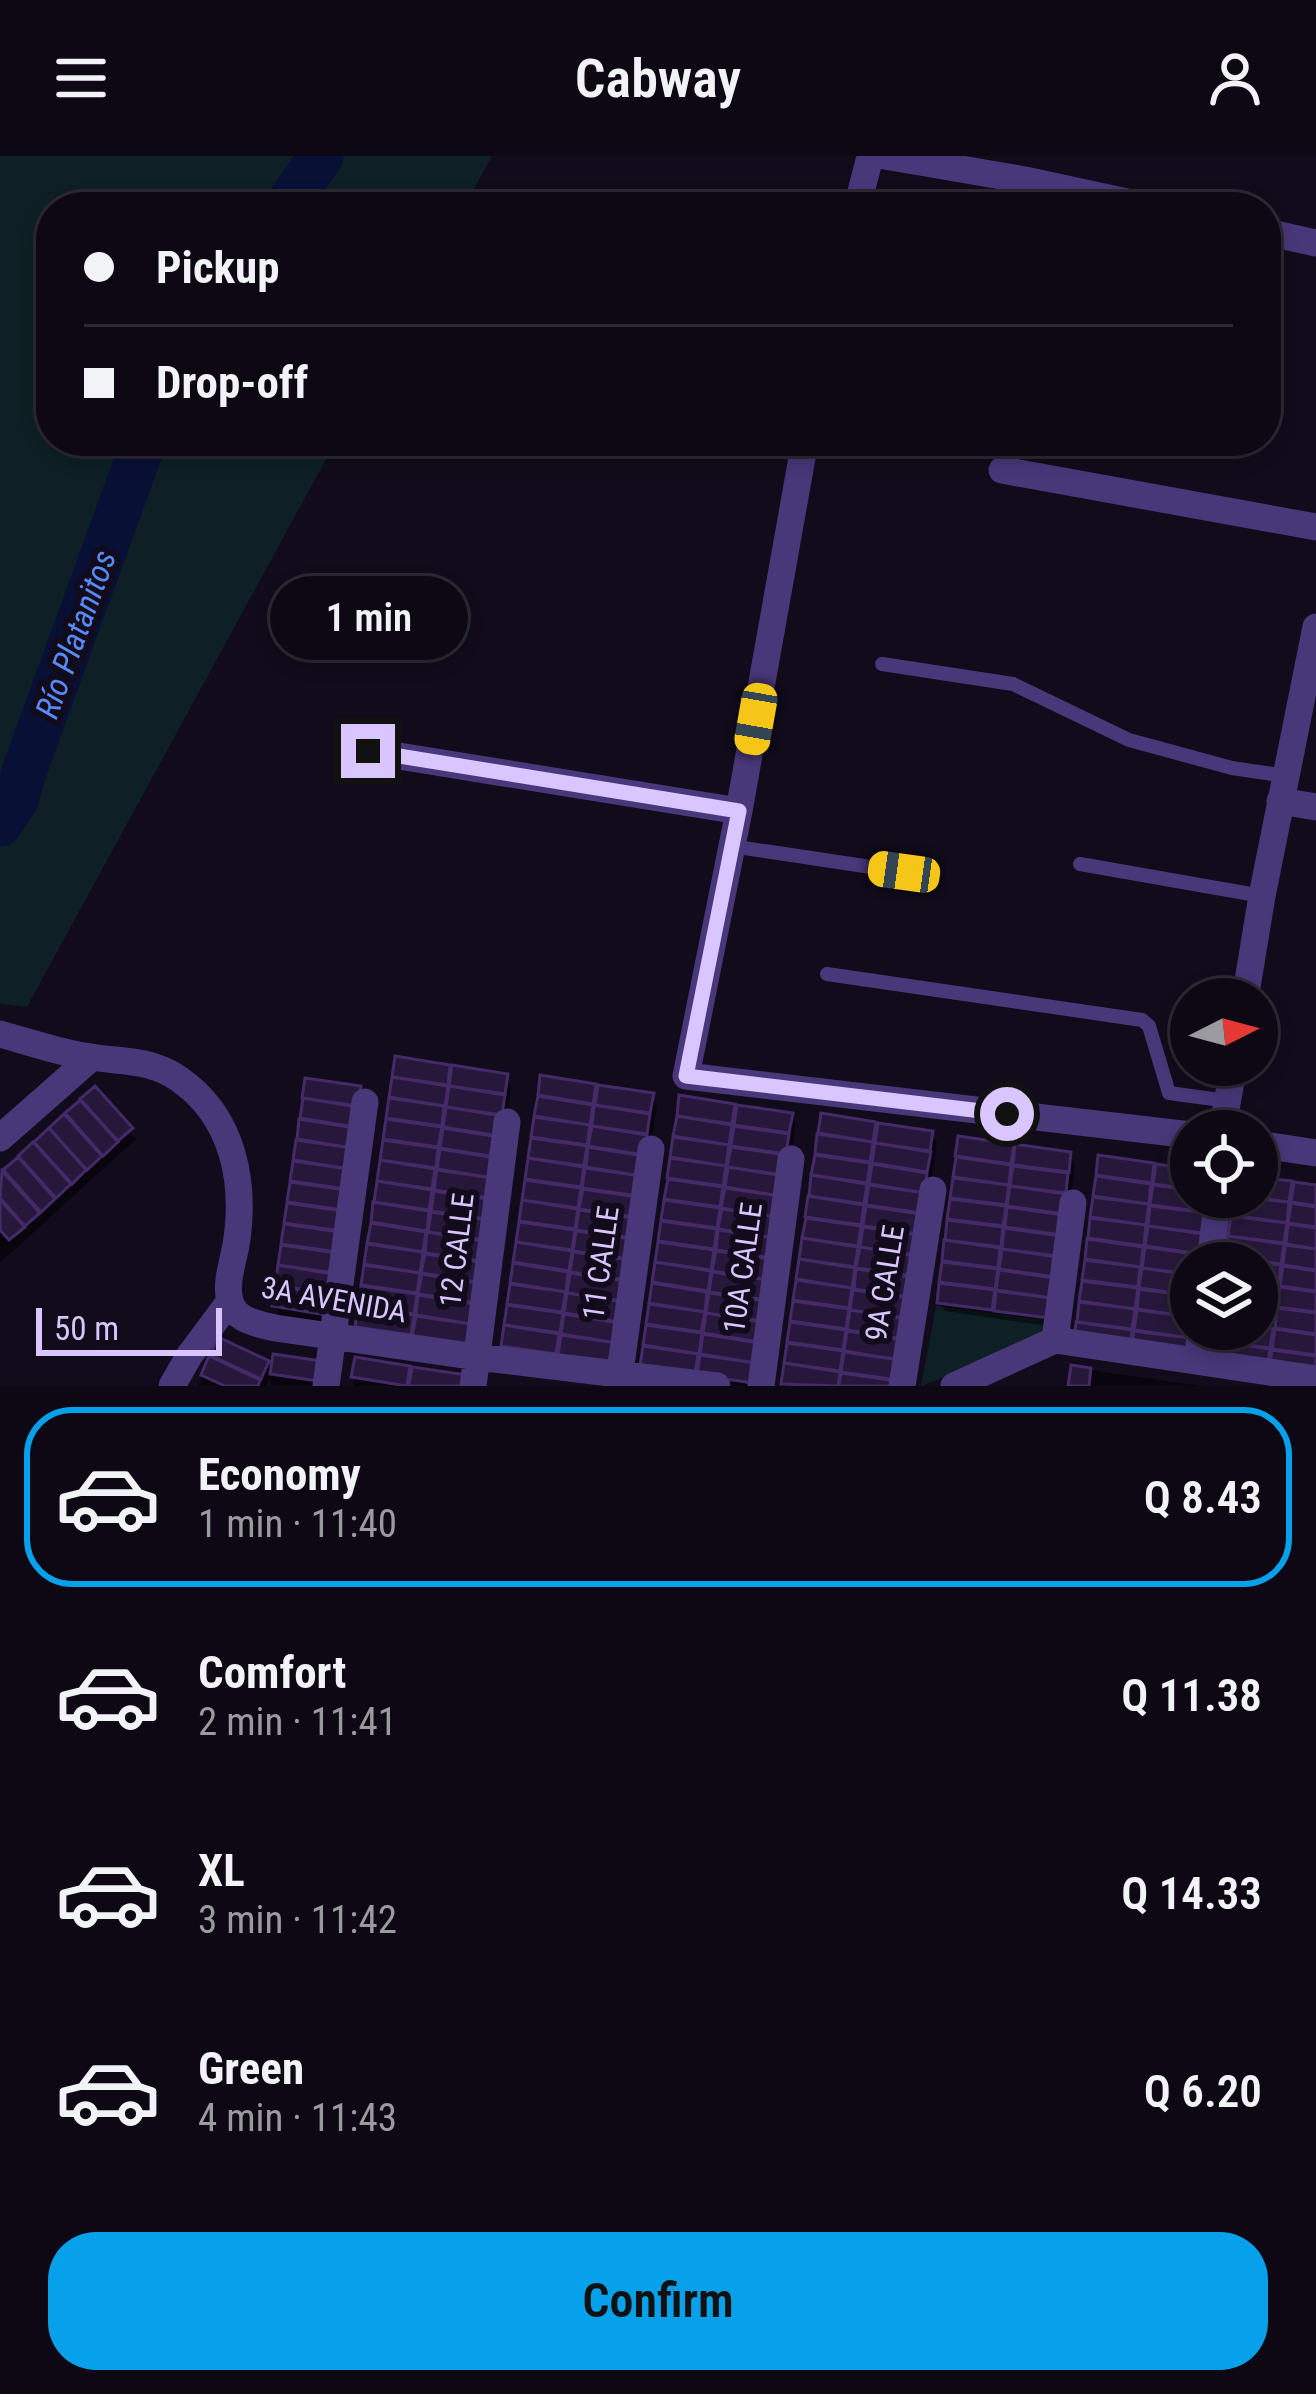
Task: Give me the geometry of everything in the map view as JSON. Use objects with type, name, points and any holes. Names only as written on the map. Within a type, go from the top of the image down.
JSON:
[{"type":"street","points":[[861,192],[869,161],[881,156],[1023,168],[1101,192]]},
{"type":"street","points":[[1281,235],[1316,243]]},
{"type":"street","points":[[802,456],[686,1076],[1170,1133]]},
{"type":"street","points":[[1002,470],[1316,527]]},
{"type":"street","points":[[1248,978],[1316,626]]},
{"type":"street","points":[[368,751],[739,811]]},
{"type":"street","points":[[1283,789],[1316,807]]},
{"type":"street","name":"3A AVENIDA","points":[[0,1034],[92,1057],[149,1063],[196,1093],[231,1145],[239,1176],[230,1301],[247,1321],[618,1380],[717,1386]]},
{"type":"street","points":[[0,1138],[92,1057]]},
{"type":"street","points":[[1226,1110],[1230,1086]]},
{"type":"street","points":[[326,1386],[365,1102]]},
{"type":"street","name":"12 CALLE","points":[[473,1386],[507,1122]]},
{"type":"street","points":[[1278,1147],[1316,1153]]},
{"type":"street","name":"11 CALLE","points":[[618,1380],[651,1149]]},
{"type":"street","name":"10A CALLE","points":[[761,1386],[791,1160]]},
{"type":"street","name":"9A CALLE","points":[[902,1386],[933,1190]]},
{"type":"street","points":[[1055,1340],[1073,1203]]},
{"type":"street","points":[[172,1386],[230,1301]]},
{"type":"street","points":[[955,1386],[1055,1340],[1316,1379]]},
{"type":"street","points":[[1197,1361],[1199,1350]]},
{"type":"lane","points":[[882,664],[1013,684],[1129,740],[1232,768],[1283,789]]},
{"type":"lane","points":[[731,846],[904,872]]},
{"type":"lane","points":[[1080,864],[1262,896]]},
{"type":"lane","points":[[827,974],[1142,1020],[1169,1093],[1228,1101]]},
{"type":"shaded area","points":[[0,156],[492,156],[472,192],[36,192],[36,456],[328,456],[27,1007],[0,1004]]},
{"type":"shaded area","points":[[936,1306],[1049,1320],[1048,1337],[921,1386]]},
{"type":"building","points":[[395,1056],[450,1065],[448,1085],[392,1077]]},
{"type":"building","points":[[452,1065],[508,1074],[505,1094],[449,1086]]},
{"type":"building","points":[[540,1075],[596,1084],[593,1104],[538,1095]]},
{"type":"building","points":[[392,1077],[448,1086],[445,1106],[389,1097]]},
{"type":"building","points":[[305,1078],[361,1086],[358,1106],[302,1098]]},
{"type":"building","points":[[598,1085],[654,1093],[650,1113],[595,1105]]},
{"type":"building","points":[[95,1086],[133,1128],[118,1141],[80,1099]]},
{"type":"building","points":[[449,1086],[505,1095],[502,1115],[446,1107]]},
{"type":"building","points":[[679,1095],[735,1104],[732,1124],[677,1116]]},
{"type":"building","points":[[538,1096],[593,1105],[590,1125],[534,1116]]},
{"type":"building","points":[[303,1098],[358,1107],[355,1127],[300,1118]]},
{"type":"building","points":[[389,1098],[444,1106],[442,1126],[386,1118]]},
{"type":"building","points":[[80,1100],[118,1142],[103,1156],[65,1113]]},
{"type":"building","points":[[594,1105],[650,1114],[647,1134],[592,1126]]},
{"type":"building","points":[[737,1105],[793,1113],[789,1133],[734,1125]]},
{"type":"building","points":[[446,1107],[502,1116],[499,1136],[443,1127]]},
{"type":"building","points":[[821,1113],[876,1122],[873,1142],[818,1133]]},
{"type":"building","points":[[64,1114],[102,1156],[87,1170],[49,1128]]},
{"type":"building","points":[[677,1116],[732,1125],[729,1145],[673,1136]]},
{"type":"building","points":[[534,1117],[590,1125],[587,1145],[531,1137]]},
{"type":"building","points":[[299,1119],[355,1128],[352,1148],[297,1139]]},
{"type":"building","points":[[386,1119],[442,1127],[438,1147],[383,1139]]},
{"type":"building","points":[[878,1123],[933,1131],[930,1151],[875,1143]]},
{"type":"building","points":[[592,1126],[647,1135],[644,1155],[588,1146]]},
{"type":"building","points":[[734,1126],[789,1134],[786,1154],[731,1146]]},
{"type":"building","points":[[49,1128],[86,1170],[72,1184],[34,1142]]},
{"type":"building","points":[[443,1128],[499,1137],[496,1157],[440,1148]]},
{"type":"building","points":[[817,1134],[873,1142],[870,1162],[815,1154]]},
{"type":"building","points":[[958,1136],[1014,1144],[1011,1164],[955,1156]]},
{"type":"building","points":[[673,1137],[729,1145],[726,1166],[670,1157]]},
{"type":"building","points":[[531,1138],[587,1146],[584,1166],[528,1158]]},
{"type":"building","points":[[296,1140],[352,1148],[349,1169],[293,1160]]},
{"type":"building","points":[[383,1140],[438,1148],[436,1168],[380,1160]]},
{"type":"building","points":[[33,1142],[71,1184],[56,1198],[18,1156]]},
{"type":"building","points":[[875,1143],[931,1152],[927,1172],[872,1163]]},
{"type":"building","points":[[1015,1144],[1071,1152],[1069,1172],[1013,1165]]},
{"type":"building","points":[[588,1147],[644,1156],[641,1176],[586,1167]]},
{"type":"building","points":[[731,1147],[786,1155],[783,1175],[727,1167]]},
{"type":"building","points":[[440,1149],[496,1158],[493,1178],[437,1169]]},
{"type":"building","points":[[815,1155],[870,1163],[867,1183],[811,1175]]},
{"type":"building","points":[[1098,1155],[1154,1163],[1152,1183],[1096,1175]]},
{"type":"building","points":[[18,1157],[55,1199],[41,1212],[3,1170]]},
{"type":"building","points":[[956,1157],[1011,1165],[1009,1185],[953,1177]]},
{"type":"building","points":[[528,1158],[584,1167],[581,1187],[525,1179]]},
{"type":"building","points":[[670,1158],[726,1166],[723,1186],[667,1178]]},
{"type":"building","points":[[380,1160],[435,1169],[432,1189],[377,1181]]},
{"type":"building","points":[[293,1161],[349,1169],[346,1189],[290,1181]]},
{"type":"building","points":[[872,1164],[927,1173],[925,1193],[869,1184]]},
{"type":"building","points":[[1156,1164],[1170,1166],[1170,1186],[1153,1184]]},
{"type":"building","points":[[1013,1166],[1068,1173],[1066,1193],[1010,1186]]},
{"type":"building","points":[[728,1167],[783,1176],[780,1196],[725,1187]]},
{"type":"building","points":[[585,1168],[641,1176],[638,1196],[582,1188]]},
{"type":"building","points":[[437,1170],[493,1178],[490,1198],[434,1190]]},
{"type":"building","points":[[2,1171],[40,1213],[25,1226],[0,1198]]},
{"type":"building","points":[[811,1175],[867,1184],[864,1204],[809,1196]]},
{"type":"building","points":[[1096,1176],[1151,1184],[1149,1204],[1093,1196]]},
{"type":"building","points":[[953,1178],[1009,1185],[1006,1205],[950,1198]]},
{"type":"building","points":[[668,1179],[723,1187],[720,1207],[664,1199]]},
{"type":"building","points":[[1278,1179],[1292,1181],[1289,1202],[1278,1200]]},
{"type":"building","points":[[525,1180],[581,1188],[578,1208],[522,1200]]},
{"type":"building","points":[[377,1181],[432,1190],[429,1210],[374,1202]]},
{"type":"building","points":[[290,1182],[346,1190],[343,1210],[287,1202]]},
{"type":"building","points":[[1294,1182],[1316,1185],[1316,1206],[1291,1202]]},
{"type":"building","points":[[869,1185],[925,1193],[921,1213],[866,1205]]},
{"type":"building","points":[[1153,1185],[1170,1187],[1170,1208],[1150,1205]]},
{"type":"building","points":[[1010,1186],[1066,1194],[1063,1214],[1007,1206]]},
{"type":"building","points":[[725,1188],[780,1196],[777,1217],[721,1208]]},
{"type":"building","points":[[583,1189],[638,1197],[635,1217],[579,1209]]},
{"type":"building","points":[[434,1191],[489,1199],[486,1219],[431,1211]]},
{"type":"building","points":[[808,1196],[864,1205],[861,1225],[805,1217]]},
{"type":"building","points":[[1093,1197],[1149,1204],[1146,1225],[1090,1217]]},
{"type":"building","points":[[950,1199],[1006,1206],[1003,1226],[947,1219]]},
{"type":"building","points":[[0,1200],[25,1227],[9,1240],[0,1230]]},
{"type":"building","points":[[522,1200],[578,1209],[575,1229],[519,1221]]},
{"type":"building","points":[[664,1200],[720,1208],[717,1228],[661,1220]]},
{"type":"building","points":[[1278,1201],[1289,1202],[1287,1223],[1252,1218],[1278,1218]]},
{"type":"building","points":[[373,1202],[429,1211],[427,1231],[371,1222]]},
{"type":"building","points":[[287,1203],[343,1211],[340,1231],[284,1223]]},
{"type":"building","points":[[1291,1203],[1316,1207],[1316,1227],[1288,1223]]},
{"type":"building","points":[[866,1206],[921,1214],[918,1234],[863,1226]]},
{"type":"building","points":[[1150,1206],[1170,1208],[1170,1218],[1205,1218],[1203,1233],[1148,1226]]},
{"type":"building","points":[[1007,1207],[1063,1215],[1061,1235],[1005,1227]]},
{"type":"building","points":[[722,1209],[777,1217],[774,1238],[718,1229]]},
{"type":"building","points":[[579,1210],[635,1218],[632,1238],[576,1230]]},
{"type":"building","points":[[431,1212],[487,1220],[484,1240],[428,1232]]},
{"type":"building","points":[[806,1218],[861,1226],[858,1246],[802,1238]]},
{"type":"building","points":[[1090,1218],[1146,1225],[1144,1246],[1088,1238]]},
{"type":"building","points":[[1231,1218],[1287,1223],[1284,1243],[1228,1236]]},
{"type":"building","points":[[947,1220],[1003,1227],[1001,1247],[945,1240]]},
{"type":"building","points":[[661,1221],[717,1229],[714,1249],[658,1241]]},
{"type":"building","points":[[519,1222],[575,1230],[572,1250],[516,1242]]},
{"type":"building","points":[[371,1223],[426,1232],[423,1252],[367,1243]]},
{"type":"building","points":[[284,1224],[340,1232],[337,1252],[281,1244]]},
{"type":"building","points":[[1288,1224],[1316,1228],[1316,1249],[1286,1244]]},
{"type":"building","points":[[1148,1226],[1203,1234],[1202,1242],[1170,1242],[1170,1250],[1145,1246]]},
{"type":"building","points":[[863,1227],[918,1235],[915,1255],[860,1247]]},
{"type":"building","points":[[1004,1228],[1061,1236],[1058,1256],[1002,1249]]},
{"type":"building","points":[[718,1230],[774,1238],[771,1258],[716,1250]]},
{"type":"building","points":[[576,1231],[632,1239],[629,1259],[573,1251]]},
{"type":"building","points":[[427,1232],[483,1241],[481,1261],[425,1253]]},
{"type":"building","points":[[1228,1236],[1270,1242],[1227,1242]]},
{"type":"building","points":[[802,1238],[858,1247],[855,1267],[799,1259]]},
{"type":"building","points":[[1087,1239],[1143,1247],[1141,1267],[1085,1259]]},
{"type":"building","points":[[944,1240],[1000,1248],[998,1268],[942,1261]]},
{"type":"building","points":[[516,1242],[572,1251],[569,1271],[513,1262]]},
{"type":"building","points":[[658,1242],[714,1250],[711,1270],[655,1262]]},
{"type":"building","points":[[1278,1243],[1284,1244],[1278,1264]]},
{"type":"building","points":[[367,1244],[423,1252],[420,1273],[364,1264]]},
{"type":"building","points":[[281,1245],[337,1253],[334,1273],[278,1265]]},
{"type":"building","points":[[1285,1245],[1316,1249],[1316,1270],[1283,1265]]},
{"type":"building","points":[[860,1247],[915,1256],[912,1276],[856,1268]]},
{"type":"building","points":[[1145,1247],[1170,1251],[1170,1271],[1142,1268]]},
{"type":"building","points":[[1002,1249],[1058,1257],[1055,1277],[999,1269]]},
{"type":"building","points":[[716,1251],[771,1259],[768,1280],[712,1271]]},
{"type":"building","points":[[573,1252],[629,1260],[626,1280],[570,1272]]},
{"type":"building","points":[[425,1254],[480,1262],[477,1282],[421,1273]]},
{"type":"building","points":[[799,1259],[855,1268],[852,1288],[796,1279]]},
{"type":"building","points":[[1085,1260],[1140,1267],[1138,1287],[1082,1280]]},
{"type":"building","points":[[655,1262],[711,1271],[708,1291],[652,1282]]},
{"type":"building","points":[[942,1262],[998,1269],[995,1289],[939,1282]]},
{"type":"building","points":[[513,1263],[568,1272],[566,1292],[510,1283]]},
{"type":"building","points":[[278,1265],[333,1274],[331,1294],[275,1285]]},
{"type":"building","points":[[364,1265],[420,1273],[417,1293],[361,1285]]},
{"type":"building","points":[[1283,1266],[1316,1271],[1316,1291],[1280,1286]]},
{"type":"building","points":[[1142,1268],[1170,1272],[1170,1292],[1139,1288]]},
{"type":"building","points":[[856,1269],[912,1277],[909,1297],[854,1289]]},
{"type":"building","points":[[999,1270],[1055,1278],[1052,1298],[996,1290]]},
{"type":"building","points":[[712,1272],[768,1280],[765,1300],[709,1292]]},
{"type":"building","points":[[570,1273],[626,1281],[623,1301],[567,1293]]},
{"type":"building","points":[[422,1274],[477,1283],[474,1303],[418,1294]]},
{"type":"building","points":[[796,1280],[852,1288],[849,1308],[793,1300]]},
{"type":"building","points":[[1082,1281],[1138,1288],[1135,1309],[1079,1301]]},
{"type":"building","points":[[652,1283],[707,1292],[705,1312],[649,1303]]},
{"type":"building","points":[[939,1283],[995,1290],[992,1310],[937,1303]]},
{"type":"building","points":[[510,1284],[566,1292],[562,1312],[507,1304]]},
{"type":"building","points":[[275,1286],[331,1295],[327,1315],[272,1306]]},
{"type":"building","points":[[361,1286],[417,1294],[414,1314],[358,1306]]},
{"type":"building","points":[[1280,1287],[1316,1292],[1316,1312],[1278,1307]]},
{"type":"building","points":[[1139,1289],[1170,1293],[1170,1314],[1137,1309]]},
{"type":"building","points":[[853,1290],[909,1298],[906,1318],[850,1310]]},
{"type":"building","points":[[996,1291],[1052,1298],[1049,1318],[994,1311]]},
{"type":"building","points":[[567,1293],[623,1302],[620,1322],[564,1313]]},
{"type":"building","points":[[709,1293],[765,1301],[762,1321],[706,1313]]},
{"type":"building","points":[[418,1295],[474,1304],[471,1324],[416,1315]]},
{"type":"building","points":[[793,1301],[849,1309],[846,1329],[790,1321]]},
{"type":"building","points":[[1079,1302],[1135,1309],[1132,1329],[1077,1322]]},
{"type":"building","points":[[649,1304],[705,1312],[701,1332],[646,1324]]},
{"type":"building","points":[[507,1305],[563,1313],[560,1333],[504,1325]]},
{"type":"building","points":[[358,1306],[414,1315],[411,1335],[355,1327]]},
{"type":"building","points":[[1278,1308],[1316,1313],[1316,1334],[1278,1328]]},
{"type":"building","points":[[850,1310],[906,1319],[903,1339],[847,1330]]},
{"type":"building","points":[[1137,1310],[1170,1314],[1170,1335],[1134,1330]]},
{"type":"building","points":[[706,1313],[762,1322],[759,1342],[703,1333]]},
{"type":"building","points":[[564,1314],[620,1323],[617,1343],[561,1334]]},
{"type":"building","points":[[416,1316],[471,1324],[468,1344],[412,1336]]},
{"type":"building","points":[[790,1322],[846,1330],[843,1350],[787,1342]]},
{"type":"building","points":[[1076,1322],[1132,1330],[1130,1350],[1074,1343]]},
{"type":"building","points":[[504,1325],[559,1334],[556,1354],[501,1346]]},
{"type":"building","points":[[646,1325],[702,1333],[699,1354],[643,1345]]},
{"type":"building","points":[[1278,1329],[1316,1335],[1316,1355],[1278,1350]]},
{"type":"building","points":[[847,1331],[903,1340],[900,1360],[844,1351]]},
{"type":"building","points":[[1134,1331],[1170,1336],[1170,1350],[1188,1350],[1187,1359],[1131,1351]]},
{"type":"building","points":[[703,1334],[759,1343],[756,1363],[700,1354]]},
{"type":"building","points":[[561,1335],[617,1343],[614,1363],[558,1355]]},
{"type":"building","points":[[218,1337],[269,1361],[261,1379],[210,1355]]},
{"type":"building","points":[[787,1343],[843,1351],[840,1371],[784,1363]]},
{"type":"building","points":[[643,1346],[698,1354],[695,1374],[640,1366]]},
{"type":"building","points":[[1213,1350],[1270,1350],[1267,1369],[1212,1361]]},
{"type":"building","points":[[1272,1350],[1316,1356],[1316,1376],[1269,1370]]},
{"type":"building","points":[[844,1352],[900,1360],[897,1380],[841,1372]]},
{"type":"building","points":[[273,1354],[329,1362],[325,1382],[270,1374]]},
{"type":"building","points":[[700,1355],[756,1363],[753,1383],[697,1375]]},
{"type":"building","points":[[209,1356],[260,1380],[258,1386],[225,1386],[201,1375]]},
{"type":"building","points":[[355,1357],[410,1366],[407,1386],[351,1377]]},
{"type":"building","points":[[784,1363],[840,1372],[838,1386],[781,1384]]},
{"type":"building","points":[[1071,1365],[1091,1368],[1089,1386],[1068,1386]]},
{"type":"building","points":[[412,1367],[467,1375],[466,1386],[409,1386]]},
{"type":"building","points":[[841,1373],[897,1381],[896,1386],[839,1386]]},
{"type":"waterway","name":"Río Platanitos","points":[[296,192],[321,156]]},
{"type":"waterway","name":"Río Platanitos","points":[[0,824],[16,800],[139,456]]},
{"type":"route","points":[[368,751],[739,811],[686,1076],[1007,1114]]}]
